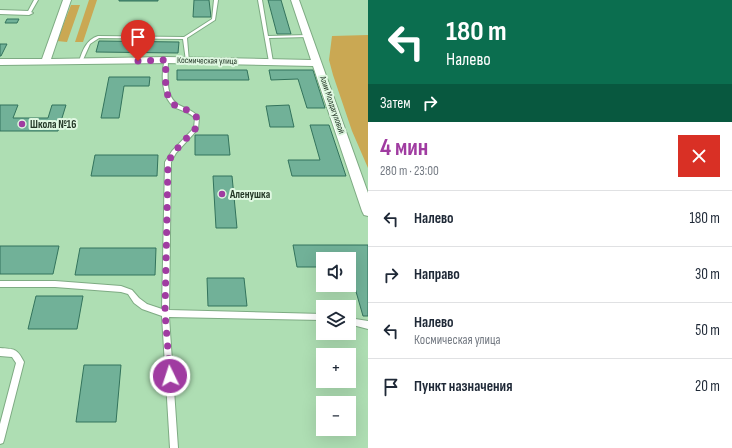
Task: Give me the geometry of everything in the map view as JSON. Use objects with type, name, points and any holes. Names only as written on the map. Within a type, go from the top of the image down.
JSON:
[{"type":"street","points":[[45,62],[67,0]]},
{"type":"street","name":"Алии Молдагуловой","points":[[295,0],[368,211]]},
{"type":"street","points":[[0,12],[29,13]]},
{"type":"street","name":"Космическая улица","points":[[0,62],[166,60],[317,63]]},
{"type":"lane","points":[[29,13],[36,0]]},
{"type":"lane","points":[[81,61],[87,44],[91,39],[98,37],[185,38],[214,19],[216,0]]},
{"type":"lane","points":[[260,0],[271,62]]},
{"type":"lane","points":[[266,37],[308,36]]},
{"type":"lane","points":[[185,38],[188,61]]},
{"type":"lane","points":[[166,60],[167,95],[170,102],[177,107],[192,111],[197,118],[196,128],[174,152],[168,162],[165,313],[174,448]]},
{"type":"lane","points":[[0,284],[55,284],[121,289],[130,292],[135,300],[147,309],[165,313],[316,317]]},
{"type":"lane","points":[[356,322],[368,325]]},
{"type":"lane","points":[[0,352],[14,353],[20,362],[0,440]]},
{"type":"shaded area","points":[[89,0],[97,0],[83,42],[75,42]]},
{"type":"shaded area","points":[[71,5],[80,5],[67,42],[57,41]]},
{"type":"shaded area","points":[[368,35],[368,168],[352,131],[329,60],[332,36]]},
{"type":"building","points":[[158,0],[158,1],[119,1]]},
{"type":"building","points":[[194,0],[209,0],[211,17],[193,17]]},
{"type":"building","points":[[268,0],[281,0],[291,34],[277,34]]},
{"type":"building","points":[[7,19],[19,19],[17,23],[5,23]]},
{"type":"building","points":[[99,41],[179,42],[178,53],[96,52]]},
{"type":"building","points":[[0,44],[7,44],[1,56],[0,56]]},
{"type":"building","points":[[177,70],[247,70],[249,80],[177,80]]},
{"type":"building","points":[[269,70],[313,70],[325,108],[307,108],[298,79],[271,80]]},
{"type":"building","points":[[109,77],[150,77],[149,86],[124,86],[119,118],[101,118]]},
{"type":"building","points":[[0,105],[18,105],[13,118],[48,118],[52,105],[66,105],[58,131],[0,131]]},
{"type":"building","points":[[289,105],[294,127],[270,127],[266,106]]},
{"type":"building","points":[[310,125],[329,125],[346,176],[292,176],[288,160],[320,160]]},
{"type":"building","points":[[195,135],[228,135],[230,155],[195,155]]},
{"type":"building","points":[[95,155],[158,155],[157,176],[91,176]]},
{"type":"building","points":[[213,176],[232,176],[237,228],[216,228]]},
{"type":"building","points":[[293,245],[368,245],[368,316],[363,316],[356,292],[356,252],[316,252],[316,267],[297,267]]},
{"type":"building","points":[[0,246],[59,246],[53,274],[0,274]]},
{"type":"building","points":[[80,248],[156,248],[155,275],[75,275]]},
{"type":"building","points":[[207,278],[244,278],[247,306],[208,306]]},
{"type":"building","points":[[36,296],[83,296],[77,329],[28,329]]},
{"type":"building","points":[[84,365],[121,365],[116,422],[76,422]]},
{"type":"place","name":"Школа №16","points":[[22,124]]},
{"type":"place","name":"Аленушка","points":[[222,194]]},
{"type":"route","points":[[138,61],[166,60],[167,95],[170,102],[177,107],[192,111],[197,118],[196,128],[174,152],[168,162],[165,313],[170,376]]}]
